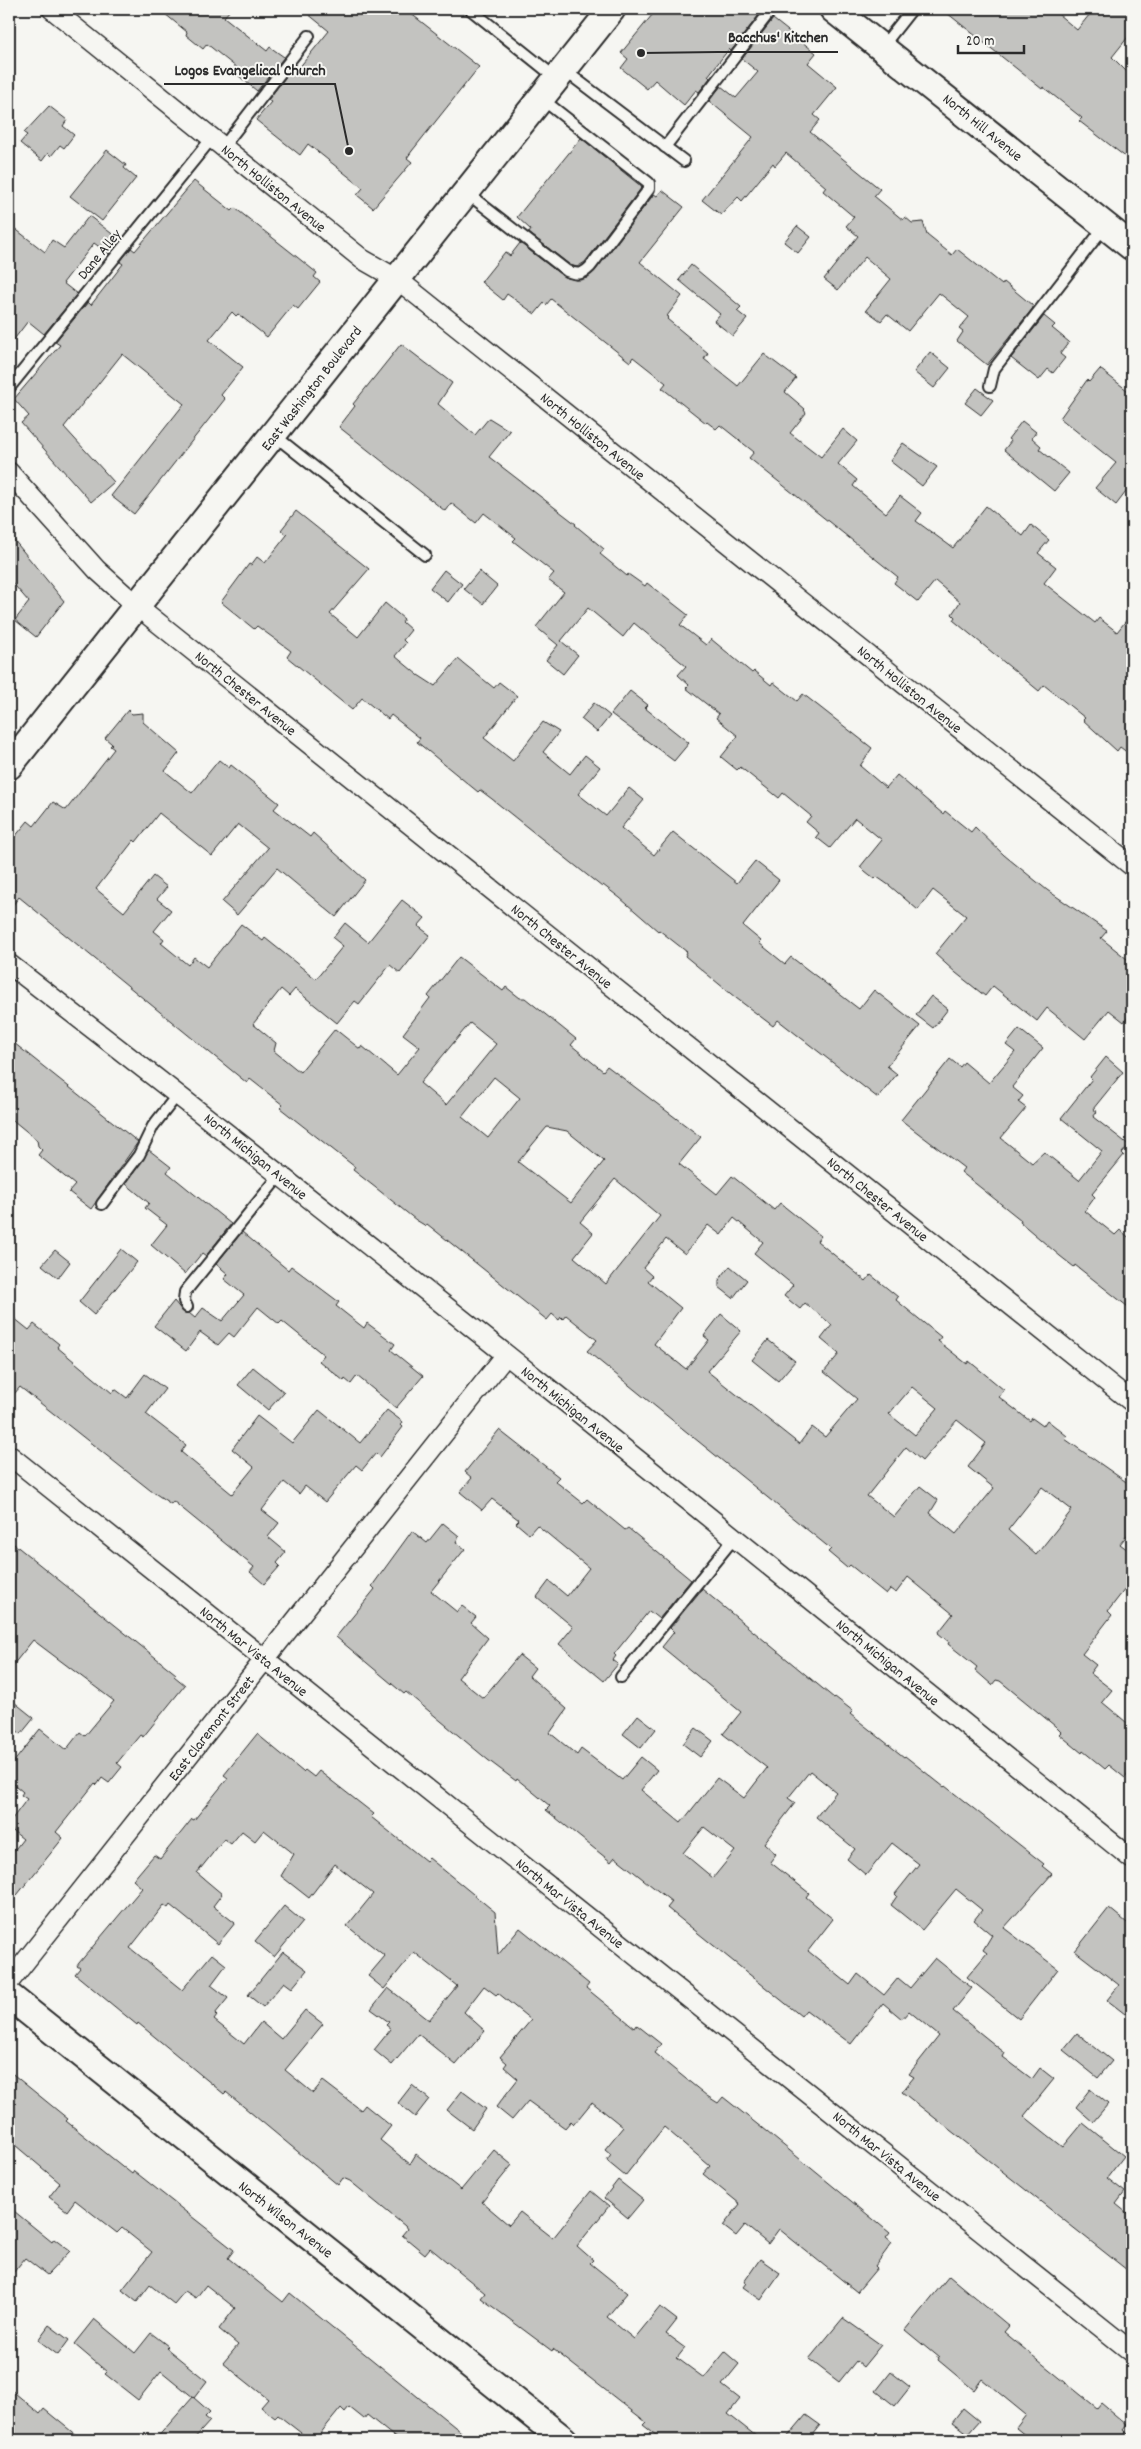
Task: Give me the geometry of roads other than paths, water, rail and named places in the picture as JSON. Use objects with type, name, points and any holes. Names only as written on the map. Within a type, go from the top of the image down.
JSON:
[{"type":"street","name":"East Washington Boulevard","points":[[9,766],[612,9]]},
{"type":"street","name":"North Holliston Avenue","points":[[60,11],[362,259],[397,279],[1132,866]]},
{"type":"street","name":"North Hill Avenue","points":[[839,11],[1132,247]]},
{"type":"street","name":"North Chester Avenue","points":[[9,472],[97,570],[137,606],[1132,1402]]},
{"type":"street","name":"North Michigan Avenue","points":[[9,964],[178,1094],[506,1355],[1132,1859]]},
{"type":"street","name":"East Claremont Street","points":[[9,1982],[506,1355]]},
{"type":"street","name":"North Mar Vista Avenue","points":[[9,1455],[1132,2352]]},
{"type":"street","name":"North Wilson Avenue","points":[[9,1996],[564,2440]]},
{"type":"lane","points":[[470,9],[684,161]]},
{"type":"lane","points":[[665,147],[772,9]]},
{"type":"lane","points":[[882,47],[912,9]]},
{"type":"lane","name":"Dane Alley","points":[[9,388],[309,36]]},
{"type":"lane","points":[[466,192],[567,271],[575,275],[583,274],[590,267],[649,189],[649,183],[541,98]]},
{"type":"lane","points":[[990,386],[994,369],[1105,225]]},
{"type":"lane","points":[[274,435],[425,555]]},
{"type":"lane","points":[[102,1204],[140,1155],[153,1126],[178,1094]]},
{"type":"lane","points":[[188,1307],[184,1301],[185,1292],[280,1175]]},
{"type":"lane","points":[[621,1677],[734,1538]]},
{"type":"place","name":"Bacchus' Kitchen","points":[[641,53]]},
{"type":"place","name":"Logos Evangelical Church","points":[[349,151]]}]
